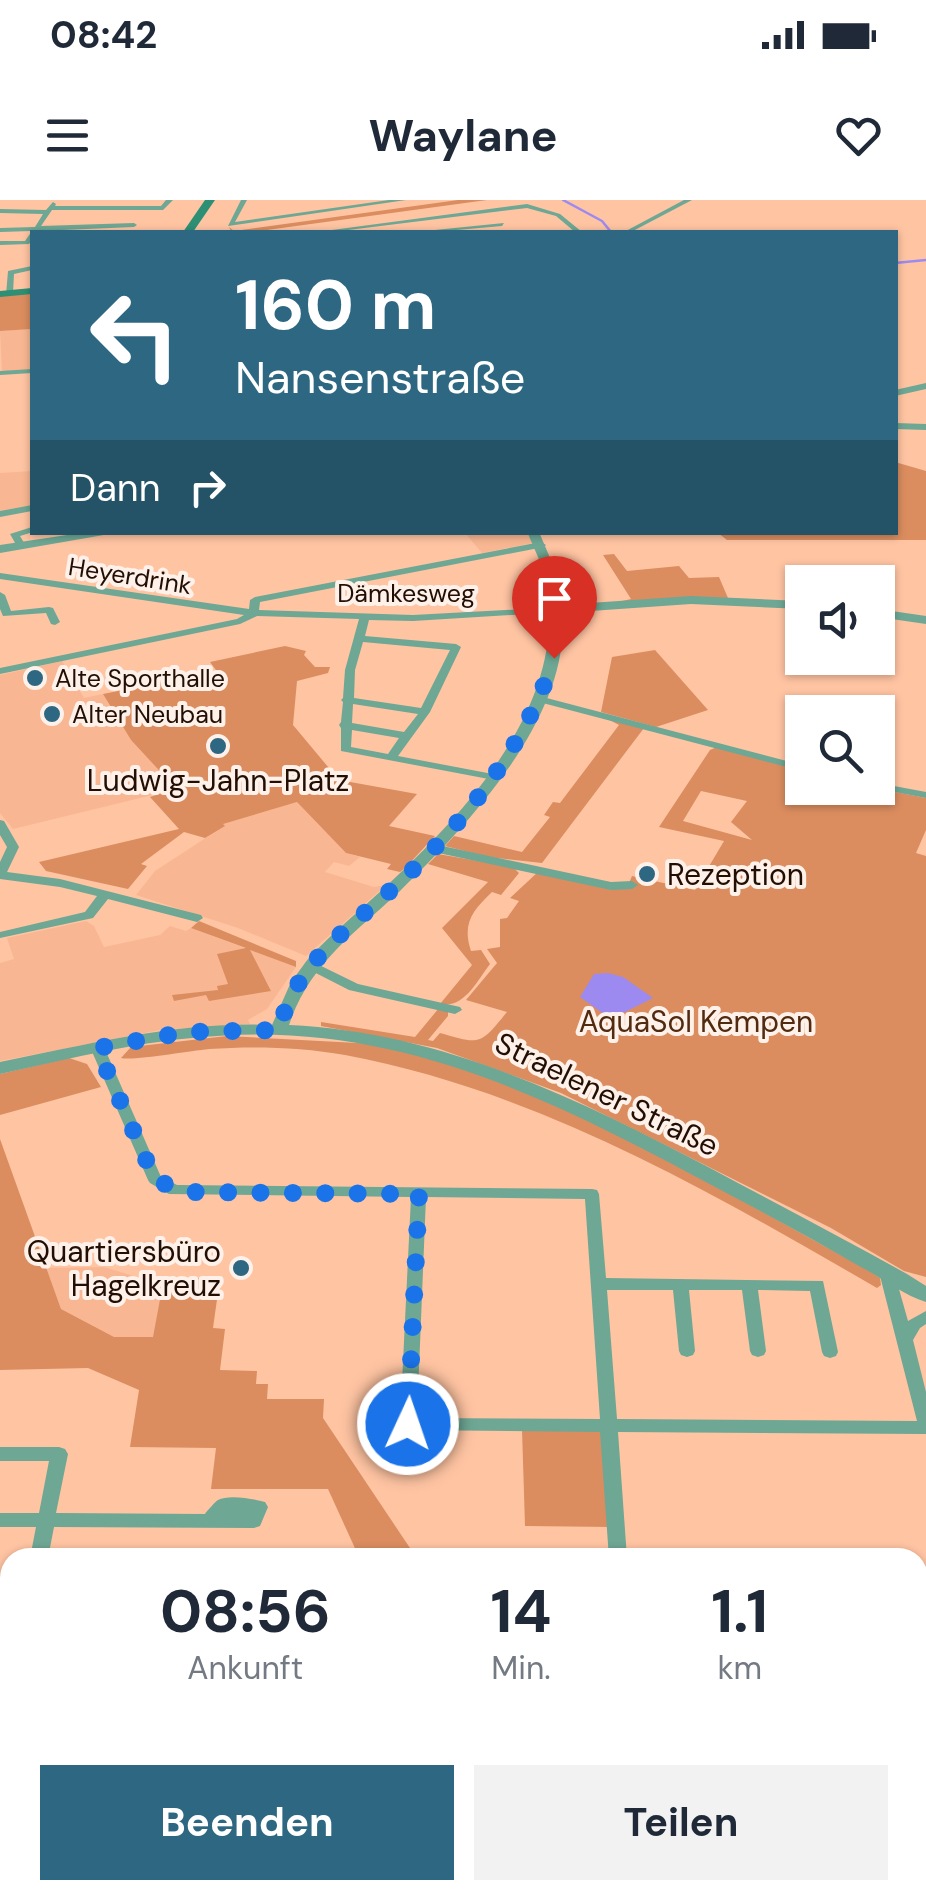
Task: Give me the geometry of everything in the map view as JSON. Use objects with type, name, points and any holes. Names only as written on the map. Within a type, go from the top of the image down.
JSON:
[{"type":"main road","points":[[189,230],[210,200]]},
{"type":"main road","points":[[5,293],[30,291]]},
{"type":"street","points":[[35,230],[57,200]]},
{"type":"street","points":[[0,211],[113,204],[163,208],[170,200]]},
{"type":"street","points":[[244,200],[230,225],[409,200]]},
{"type":"street","points":[[630,230],[689,200]]},
{"type":"street","points":[[335,230],[512,206],[545,208],[576,230]]},
{"type":"street","points":[[480,210],[504,230]]},
{"type":"street","points":[[51,230],[134,225]]},
{"type":"street","points":[[0,230],[30,231]]},
{"type":"street","points":[[0,242],[27,243],[30,238]]},
{"type":"street","points":[[5,293],[11,273],[30,268]]},
{"type":"street","points":[[0,373],[30,372]]},
{"type":"street","points":[[898,392],[926,386]]},
{"type":"street","points":[[898,426],[926,427]]},
{"type":"street","points":[[0,514],[30,508]]},
{"type":"street","points":[[20,546],[15,534],[30,530]]},
{"type":"street","points":[[0,549],[95,535]]},
{"type":"street","points":[[0,671],[238,622],[254,613],[255,600],[537,539],[554,577],[559,608],[557,646],[539,699],[494,776],[433,848],[310,965],[290,992],[279,1030]]},
{"type":"street","name":"Heyerdrink","points":[[0,576],[254,613]]},
{"type":"street","points":[[18,578],[0,594],[7,614],[48,610],[55,622]]},
{"type":"street","points":[[559,608],[701,600],[785,604]]},
{"type":"street","name":"Dämkesweg","points":[[254,613],[470,616],[559,608]]},
{"type":"street","points":[[895,615],[926,620]]},
{"type":"street","points":[[365,617],[346,700],[345,750],[494,776]]},
{"type":"street","points":[[359,639],[456,647],[425,712],[390,758]]},
{"type":"street","points":[[539,699],[785,764]]},
{"type":"street","points":[[346,700],[425,712]]},
{"type":"street","points":[[344,725],[407,736]]},
{"type":"street","points":[[895,790],[926,796]]},
{"type":"street","points":[[0,824],[13,847],[0,875],[105,894],[197,918]]},
{"type":"street","points":[[433,848],[611,886],[632,885]]},
{"type":"street","points":[[2,935],[89,915],[105,894]]},
{"type":"street","points":[[310,965],[354,987],[455,1010]]},
{"type":"street","name":"Straelener Straße","points":[[0,1068],[186,1032],[279,1030],[416,1047],[499,1072],[647,1142],[926,1295]]},
{"type":"street","points":[[97,1048],[148,1164],[162,1186],[186,1192],[592,1194],[617,1548]]},
{"type":"street","points":[[419,1194],[408,1424],[926,1426],[887,1272]]},
{"type":"street","points":[[598,1284],[817,1285],[830,1352]]},
{"type":"street","points":[[680,1284],[687,1351]]},
{"type":"street","points":[[748,1284],[758,1351]]},
{"type":"street","points":[[905,1339],[914,1324],[926,1317]]},
{"type":"street","points":[[0,1454],[58,1454],[41,1548]]},
{"type":"street","points":[[0,1520],[209,1521]]},
{"type":"shaded area","points":[[30,329],[30,370],[2,372],[0,331]]},
{"type":"shaded area","points":[[30,471],[30,505],[0,511],[0,473]]},
{"type":"shaded area","points":[[467,535],[527,535],[533,543],[482,553]]},
{"type":"shaded area","points":[[62,661],[84,698],[103,694],[131,740],[168,780],[169,791],[13,829],[0,813],[0,675]]},
{"type":"shaded area","points":[[297,802],[346,853],[360,857],[349,866],[334,862],[325,872],[374,887],[386,885],[306,956],[238,928],[136,895],[155,871],[224,826],[220,824]]},
{"type":"shaded area","points":[[86,921],[94,926],[104,947],[160,935],[170,926],[186,931],[191,928],[296,967],[267,1009],[248,1020],[250,1024],[160,1030],[0,1061],[0,963],[14,959],[7,938]]},
{"type":"shaded area","points":[[594,974],[623,977],[653,998],[611,1019],[580,997]]},
{"type":"shaded area","points":[[104,1267],[163,1285],[154,1337],[114,1337],[61,1309],[46,1268]]},
{"type":"green space","points":[[458,200],[487,200],[267,230],[241,230]]},
{"type":"green space","points":[[30,293],[30,329],[0,331],[0,295]]},
{"type":"green space","points":[[898,463],[926,471],[926,540],[727,540],[721,535],[898,535]]},
{"type":"green space","points":[[614,554],[627,571],[679,566],[689,578],[719,577],[728,598],[785,604],[618,602],[631,599],[603,555]]},
{"type":"green space","points":[[285,646],[306,651],[304,655],[315,667],[330,667],[328,673],[297,681],[293,725],[339,780],[417,794],[389,826],[435,836],[405,868],[400,872],[387,869],[391,864],[346,853],[297,802],[223,824],[205,838],[184,832],[141,864],[147,866],[128,889],[46,871],[39,862],[179,829],[150,797],[168,791],[168,780],[131,740],[103,694],[193,676],[198,682],[221,677],[210,662]]},
{"type":"green space","points":[[655,650],[708,710],[656,727],[601,712],[612,657]]},
{"type":"green space","points":[[602,716],[644,728],[542,863],[488,857],[445,846],[454,836],[522,852],[550,817],[544,815],[553,802],[560,803],[619,725]]},
{"type":"green space","name":"AquaSol Kempen","points":[[717,747],[785,765],[785,805],[895,805],[895,792],[926,798],[926,830],[916,853],[926,856],[926,1277],[904,1271],[831,1228],[561,1093],[437,1048],[321,1026],[321,1022],[415,1037],[439,1008],[448,1011],[448,1016],[428,1040],[433,1041],[440,1033],[472,1040],[485,1036],[507,1012],[466,1000],[497,963],[487,949],[500,947],[500,919],[507,918],[519,901],[510,898],[539,871],[615,889],[629,883],[632,876],[695,890],[724,841],[659,827],[710,750]],"holes":[[[701,791],[747,801],[731,822],[752,840],[683,821]]]},
{"type":"green space","points":[[438,854],[513,867],[519,873],[501,895],[492,892],[471,919],[471,951],[481,950],[490,964],[463,998],[449,1004],[440,1004],[472,965],[442,928],[488,882],[428,864]]},
{"type":"green space","points":[[199,921],[296,961],[296,967],[250,950],[271,991],[209,1001],[206,995],[174,1001],[172,995],[218,990],[217,986],[228,984],[217,954],[246,948],[191,928]]},
{"type":"green space","points":[[227,1036],[376,1044],[499,1076],[667,1159],[871,1272],[880,1278],[881,1285],[877,1288],[686,1181],[620,1149],[486,1093],[416,1071],[345,1055],[277,1048],[209,1049],[121,1058],[131,1047]]},
{"type":"green space","points":[[69,1058],[87,1064],[101,1087],[0,1115],[0,1074]]},
{"type":"green space","points":[[0,1139],[61,1309],[114,1337],[153,1337],[164,1278],[220,1278],[213,1328],[225,1329],[220,1370],[257,1371],[256,1384],[268,1384],[267,1399],[324,1399],[323,1418],[410,1548],[355,1548],[328,1489],[211,1489],[216,1448],[130,1447],[139,1390],[88,1368],[0,1370]]},
{"type":"green space","points":[[522,1429],[601,1429],[612,1527],[525,1526]]},
{"type":"waterway","points":[[563,200],[602,221],[609,230]]},
{"type":"waterway","points":[[898,263],[926,260]]},
{"type":"place","name":"Alte Sporthalle","points":[[35,678]]},
{"type":"place","name":"Alter Neubau","points":[[52,714]]},
{"type":"place","name":"Ludwig-Jahn-Platz","points":[[218,746]]},
{"type":"place","name":"Rezeption","points":[[647,874]]},
{"type":"place","name":"Quartiersbüro Hagelkreuz","points":[[241,1268]]},
{"type":"route","points":[[408,1424],[419,1194],[186,1192],[162,1186],[155,1180],[138,1144],[97,1048],[186,1032],[279,1030],[290,992],[310,965],[405,877],[458,822],[494,776],[524,730],[554,658]]}]
